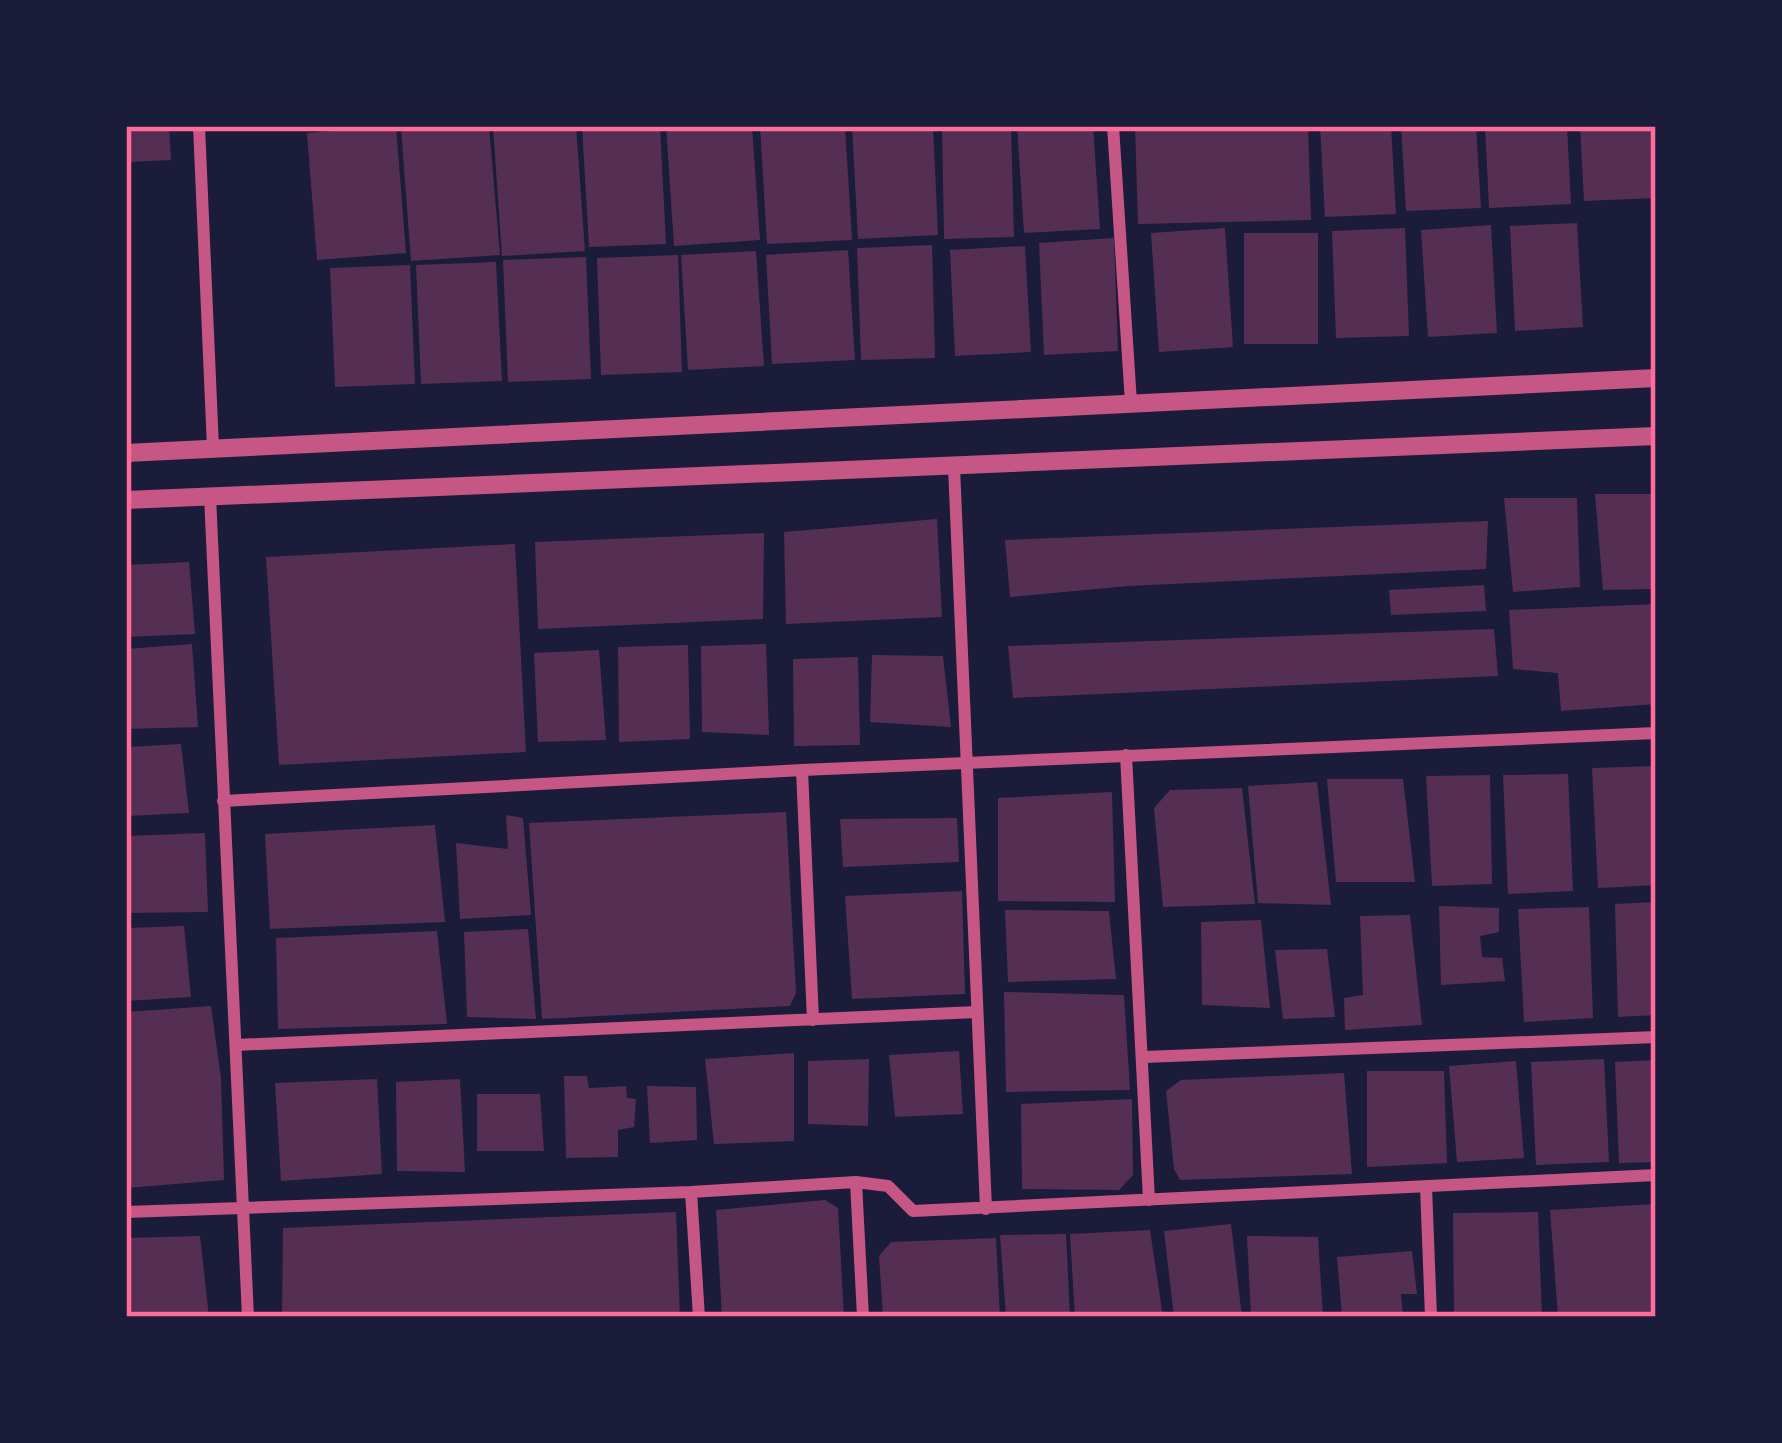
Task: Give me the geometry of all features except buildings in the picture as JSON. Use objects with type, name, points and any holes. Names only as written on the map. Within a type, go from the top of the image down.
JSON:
[{"type":"street","points":[[199,126],[212,448]]},
{"type":"street","points":[[1113,126],[1131,403]]},
{"type":"street","points":[[126,453],[1656,377]]},
{"type":"street","points":[[126,500],[1656,436]]},
{"type":"street","points":[[954,467],[986,1209]]},
{"type":"street","points":[[210,496],[248,1317]]},
{"type":"street","points":[[223,801],[1656,733]]},
{"type":"street","points":[[1126,755],[1149,1200]]},
{"type":"street","points":[[802,770],[813,1021]]},
{"type":"street","points":[[236,1045],[977,1012]]},
{"type":"street","points":[[1144,1057],[1656,1037]]},
{"type":"street","points":[[126,1212],[856,1182],[888,1186],[914,1211],[1656,1174]]},
{"type":"street","points":[[856,1182],[863,1317]]},
{"type":"street","points":[[1426,1186],[1431,1317]]},
{"type":"street","points":[[692,1192],[699,1317]]}]
